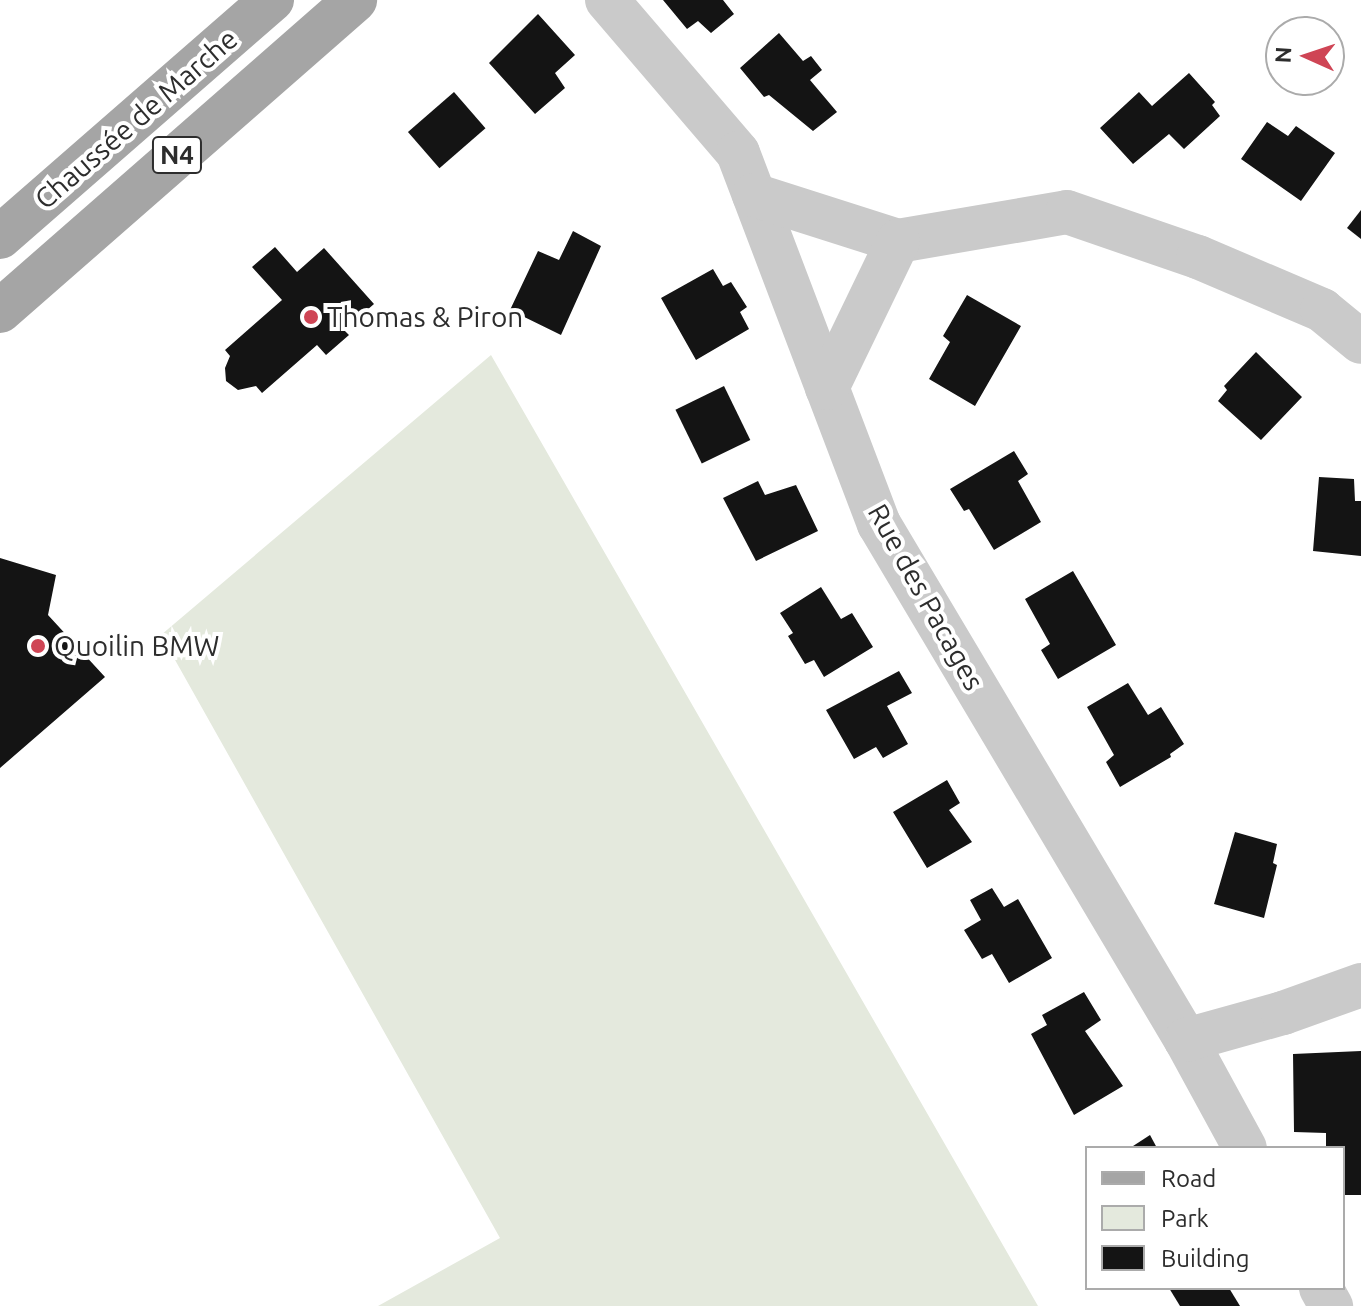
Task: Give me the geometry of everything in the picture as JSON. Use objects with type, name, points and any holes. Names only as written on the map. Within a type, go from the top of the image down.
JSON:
[{"type":"main road","name":"Chaussée de Marche","points":[[0,237],[272,0]]},
{"type":"main road","name":"Chaussée de Marche","points":[[0,311],[355,0]]},
{"type":"street","name":"Rue des Pacages","points":[[607,0],[738,153],[879,524],[1186,1040],[1244,1146]]},
{"type":"street","points":[[754,195],[898,241],[1067,212],[1198,257],[1322,310],[1361,342]]},
{"type":"street","points":[[827,388],[898,241]]},
{"type":"street","points":[[1186,1040],[1283,1013],[1361,985]]},
{"type":"green space","points":[[491,355],[1038,1306],[378,1306],[500,1238],[161,635]]},
{"type":"building","points":[[663,0],[723,0],[734,14],[711,33],[698,21],[687,29]]},
{"type":"building","points":[[538,14],[575,55],[555,73],[565,88],[535,114],[489,63]]},
{"type":"building","points":[[779,33],[803,61],[811,56],[822,70],[810,80],[837,112],[813,131],[769,95],[764,97],[740,68]]},
{"type":"building","points":[[1189,73],[1215,102],[1212,105],[1220,116],[1184,149],[1169,134],[1133,164],[1100,128],[1139,92],[1152,106]]},
{"type":"building","points":[[454,92],[485,128],[439,168],[408,132]]},
{"type":"building","points":[[1267,122],[1288,136],[1296,126],[1335,153],[1301,201],[1241,159]]},
{"type":"building","points":[[1361,210],[1361,239],[1347,228]]},
{"type":"building","points":[[573,231],[601,246],[561,335],[510,310],[538,251],[559,260]]},
{"type":"building","name":"Thomas & Piron","points":[[275,247],[297,272],[324,248],[374,304],[344,330],[349,335],[326,355],[317,345],[262,393],[256,386],[238,390],[226,381],[225,368],[230,356],[225,350],[282,300],[252,267]]},
{"type":"building","points":[[713,269],[723,286],[731,282],[747,307],[740,312],[749,329],[696,360],[661,298]]},
{"type":"building","points":[[967,295],[1021,326],[975,406],[929,379],[950,342],[943,336]]},
{"type":"building","points":[[1256,352],[1302,397],[1261,440],[1218,401],[1227,390],[1224,386]]},
{"type":"building","points":[[724,386],[750,440],[702,464],[675,410]]},
{"type":"building","points":[[1014,451],[1028,474],[1018,481],[1041,522],[994,550],[969,509],[964,511],[950,489]]},
{"type":"building","points":[[1319,477],[1354,479],[1355,501],[1361,501],[1361,556],[1313,551]]},
{"type":"building","points":[[758,481],[765,495],[796,485],[818,531],[756,561],[723,498]]},
{"type":"building","name":"Quoilin BMW","points":[[0,558],[56,575],[48,615],[105,677],[0,768]]},
{"type":"building","points":[[1073,571],[1116,645],[1058,679],[1041,650],[1050,644],[1025,599]]},
{"type":"building","points":[[821,587],[841,619],[852,613],[873,647],[824,677],[814,660],[805,664],[788,636],[793,633],[780,613]]},
{"type":"building","points":[[899,671],[912,693],[887,706],[908,744],[883,758],[876,747],[854,759],[826,710]]},
{"type":"building","points":[[1128,683],[1148,715],[1161,707],[1184,744],[1170,754],[1171,757],[1120,787],[1106,762],[1114,755],[1087,707]]},
{"type":"building","points":[[947,780],[960,803],[949,810],[972,842],[927,868],[893,812]]},
{"type":"building","points":[[1235,832],[1277,844],[1273,863],[1277,865],[1264,918],[1214,904]]},
{"type":"building","points":[[992,888],[1004,907],[1018,899],[1052,958],[1009,983],[992,954],[982,959],[964,930],[981,920],[970,900]]},
{"type":"building","points":[[1084,992],[1101,1020],[1085,1031],[1123,1086],[1074,1115],[1031,1034],[1047,1025],[1042,1015]]},
{"type":"building","points":[[1361,1051],[1361,1195],[1345,1195],[1345,1146],[1326,1146],[1326,1133],[1294,1132],[1293,1054]]},
{"type":"building","points":[[1150,1135],[1156,1146],[1133,1146]]},
{"type":"building","points":[[1170,1290],[1230,1290],[1240,1306],[1180,1306]]},
{"type":"place","name":"Thomas & Piron","points":[[311,317]]},
{"type":"place","name":"Quoilin BMW","points":[[38,646]]}]
